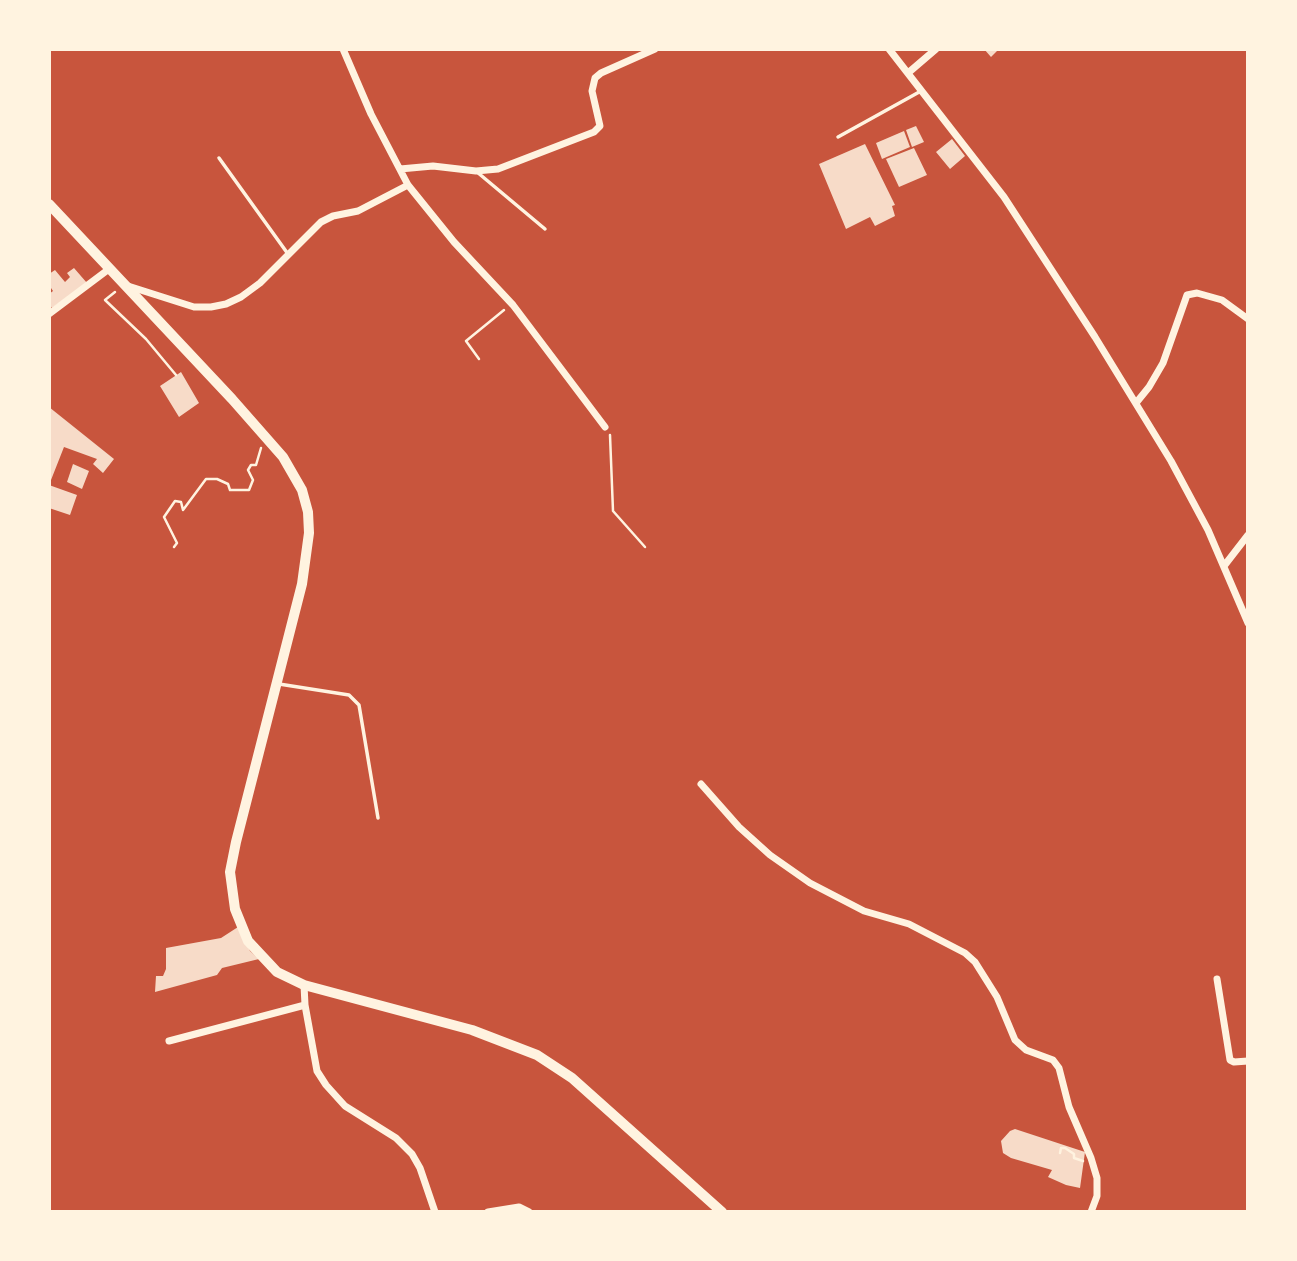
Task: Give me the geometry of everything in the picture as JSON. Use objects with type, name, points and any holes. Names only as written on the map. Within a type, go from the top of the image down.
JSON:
[{"type":"main road","points":[[49,204],[127,285],[283,457],[302,490],[309,533],[302,584],[230,872],[241,926],[258,954],[277,972],[304,985],[472,1030],[537,1055],[572,1078],[722,1212]]},
{"type":"street","points":[[343,49],[371,114],[408,185],[454,242],[513,305],[605,427]]},
{"type":"street","points":[[400,169],[433,166],[488,171],[511,166],[594,132],[600,126],[592,91],[596,78],[601,73],[655,49]]},
{"type":"street","points":[[889,49],[1004,197],[1136,403],[1202,519],[1248,623]]},
{"type":"street","points":[[908,73],[936,49]]},
{"type":"street","points":[[127,285],[194,307],[226,304],[251,291],[314,228],[327,219],[358,211],[408,185]]},
{"type":"street","points":[[49,314],[109,269]]},
{"type":"street","points":[[1136,403],[1158,375],[1187,295],[1197,293],[1222,300],[1248,319]]},
{"type":"street","points":[[1224,566],[1248,535]]},
{"type":"street","points":[[701,784],[739,827],[770,856],[810,883],[864,912],[909,924],[965,953],[975,962],[997,997],[1015,1040],[1026,1050],[1046,1056],[1056,1064],[1069,1107],[1093,1163],[1098,1187],[1091,1212]]},
{"type":"street","points":[[1217,979],[1230,1060],[1248,1061]]},
{"type":"street","points":[[304,985],[317,1071],[345,1106],[405,1146],[416,1161],[435,1212]]},
{"type":"street","points":[[169,1041],[305,1005]]},
{"type":"street","points":[[488,1212],[519,1206],[529,1212]]},
{"type":"lane","points":[[838,137],[921,91]]},
{"type":"lane","points":[[219,158],[288,254]]},
{"type":"lane","points":[[475,171],[545,229]]},
{"type":"lane","points":[[277,684],[349,695],[359,705],[378,818]]},
{"type":"path","points":[[127,285],[105,299],[146,339],[176,375]]},
{"type":"path","points":[[479,359],[466,341],[513,305]]},
{"type":"path","points":[[605,427],[610,432],[613,511],[645,547]]},
{"type":"path","points":[[174,547],[177,543],[164,517],[175,501],[181,502],[183,510],[206,480],[217,479],[228,484],[230,490],[249,490],[253,480],[248,470],[251,465],[256,465],[259,451],[267,440]]},
{"type":"path","points":[[1060,1153],[1062,1148],[1065,1148],[1074,1154],[1074,1158],[1093,1163]]},
{"type":"building","points":[[984,49],[999,49],[991,57]]},
{"type":"building","points":[[916,126],[924,142],[912,147],[906,130]]},
{"type":"building","points":[[904,131],[910,147],[882,159],[876,143]]},
{"type":"building","points":[[952,139],[965,156],[950,169],[936,152]]},
{"type":"building","points":[[865,144],[895,205],[892,206],[895,216],[875,226],[870,217],[846,229],[819,164]]},
{"type":"building","points":[[914,148],[927,175],[899,187],[886,159]]},
{"type":"building","points":[[74,268],[87,283],[52,308],[49,304],[49,294],[53,291],[49,285],[49,274],[55,270],[65,282],[70,277],[67,273]]},
{"type":"building","points":[[181,372],[199,403],[179,417],[160,386]]},
{"type":"building","points":[[49,407],[114,459],[103,473],[93,464],[97,459],[64,447],[51,480],[49,479]]},
{"type":"building","points":[[73,464],[89,471],[82,489],[67,482]]},
{"type":"building","points":[[49,485],[77,495],[70,515],[49,508]]},
{"type":"building","points":[[238,927],[250,951],[259,959],[222,968],[217,975],[155,992],[156,976],[163,976],[166,969],[166,948],[221,938]]},
{"type":"building","points":[[1015,1129],[1085,1152],[1080,1188],[1048,1177],[1052,1170],[1011,1158],[1003,1153],[1001,1141]]}]
